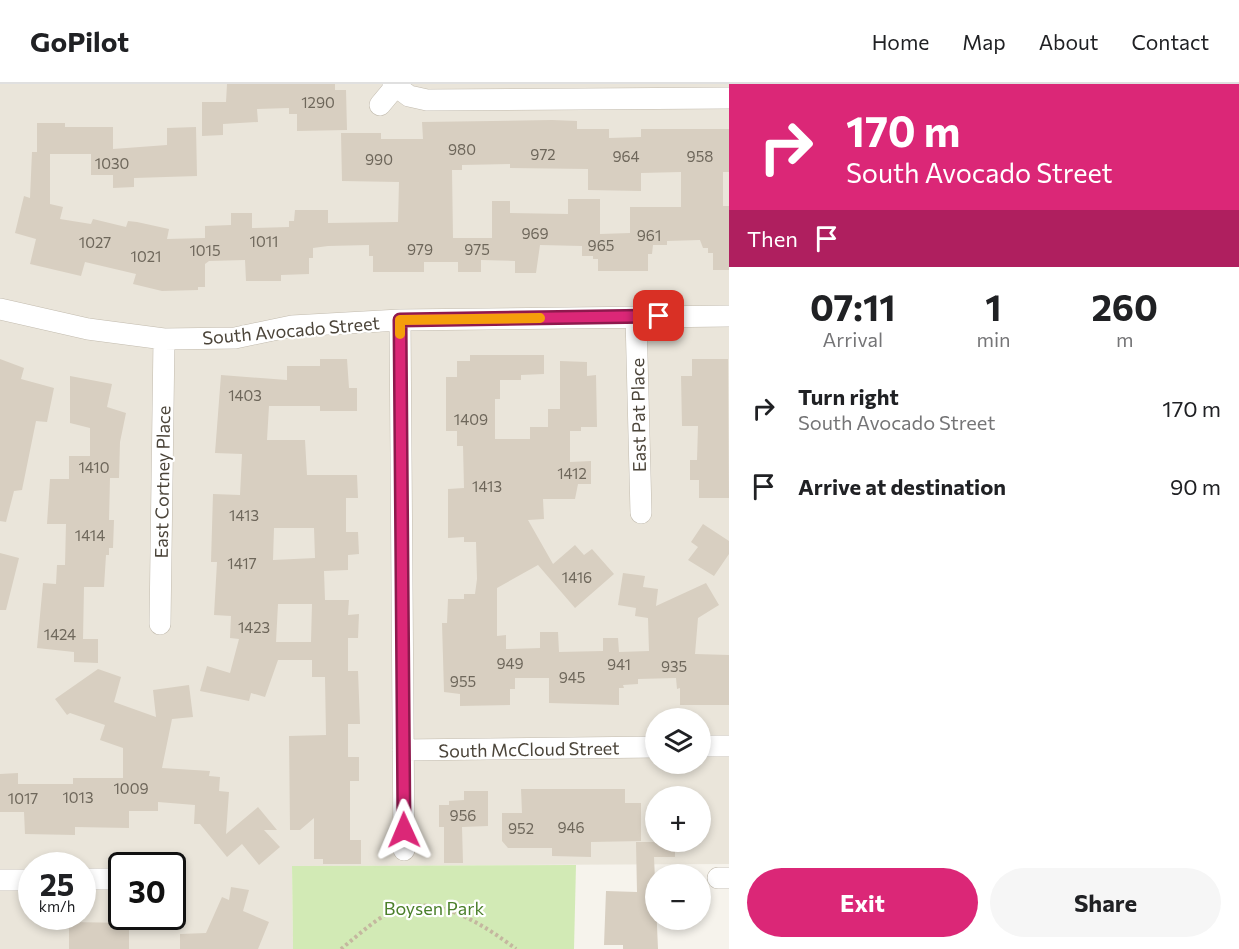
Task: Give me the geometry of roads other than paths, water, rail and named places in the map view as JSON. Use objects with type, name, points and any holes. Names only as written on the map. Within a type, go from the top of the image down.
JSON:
[{"type":"street","points":[[381,105],[394,85],[409,96],[427,100],[662,91],[729,98]]},
{"type":"street","name":"South Avocado Street","points":[[0,309],[88,329],[164,339],[235,338],[292,326],[400,320],[729,316]]},
{"type":"street","name":"East Pat Place","points":[[636,317],[641,513]]},
{"type":"street","points":[[400,320],[404,850]]},
{"type":"street","name":"East Cortney Place","points":[[160,624],[164,339]]},
{"type":"street","points":[[711,746],[729,746]]},
{"type":"street","name":"South McCloud Street","points":[[403,750],[645,747]]},
{"type":"street","points":[[0,880],[18,880]]},
{"type":"park label","name":"Boysen Park","points":[[434,908]]}]
